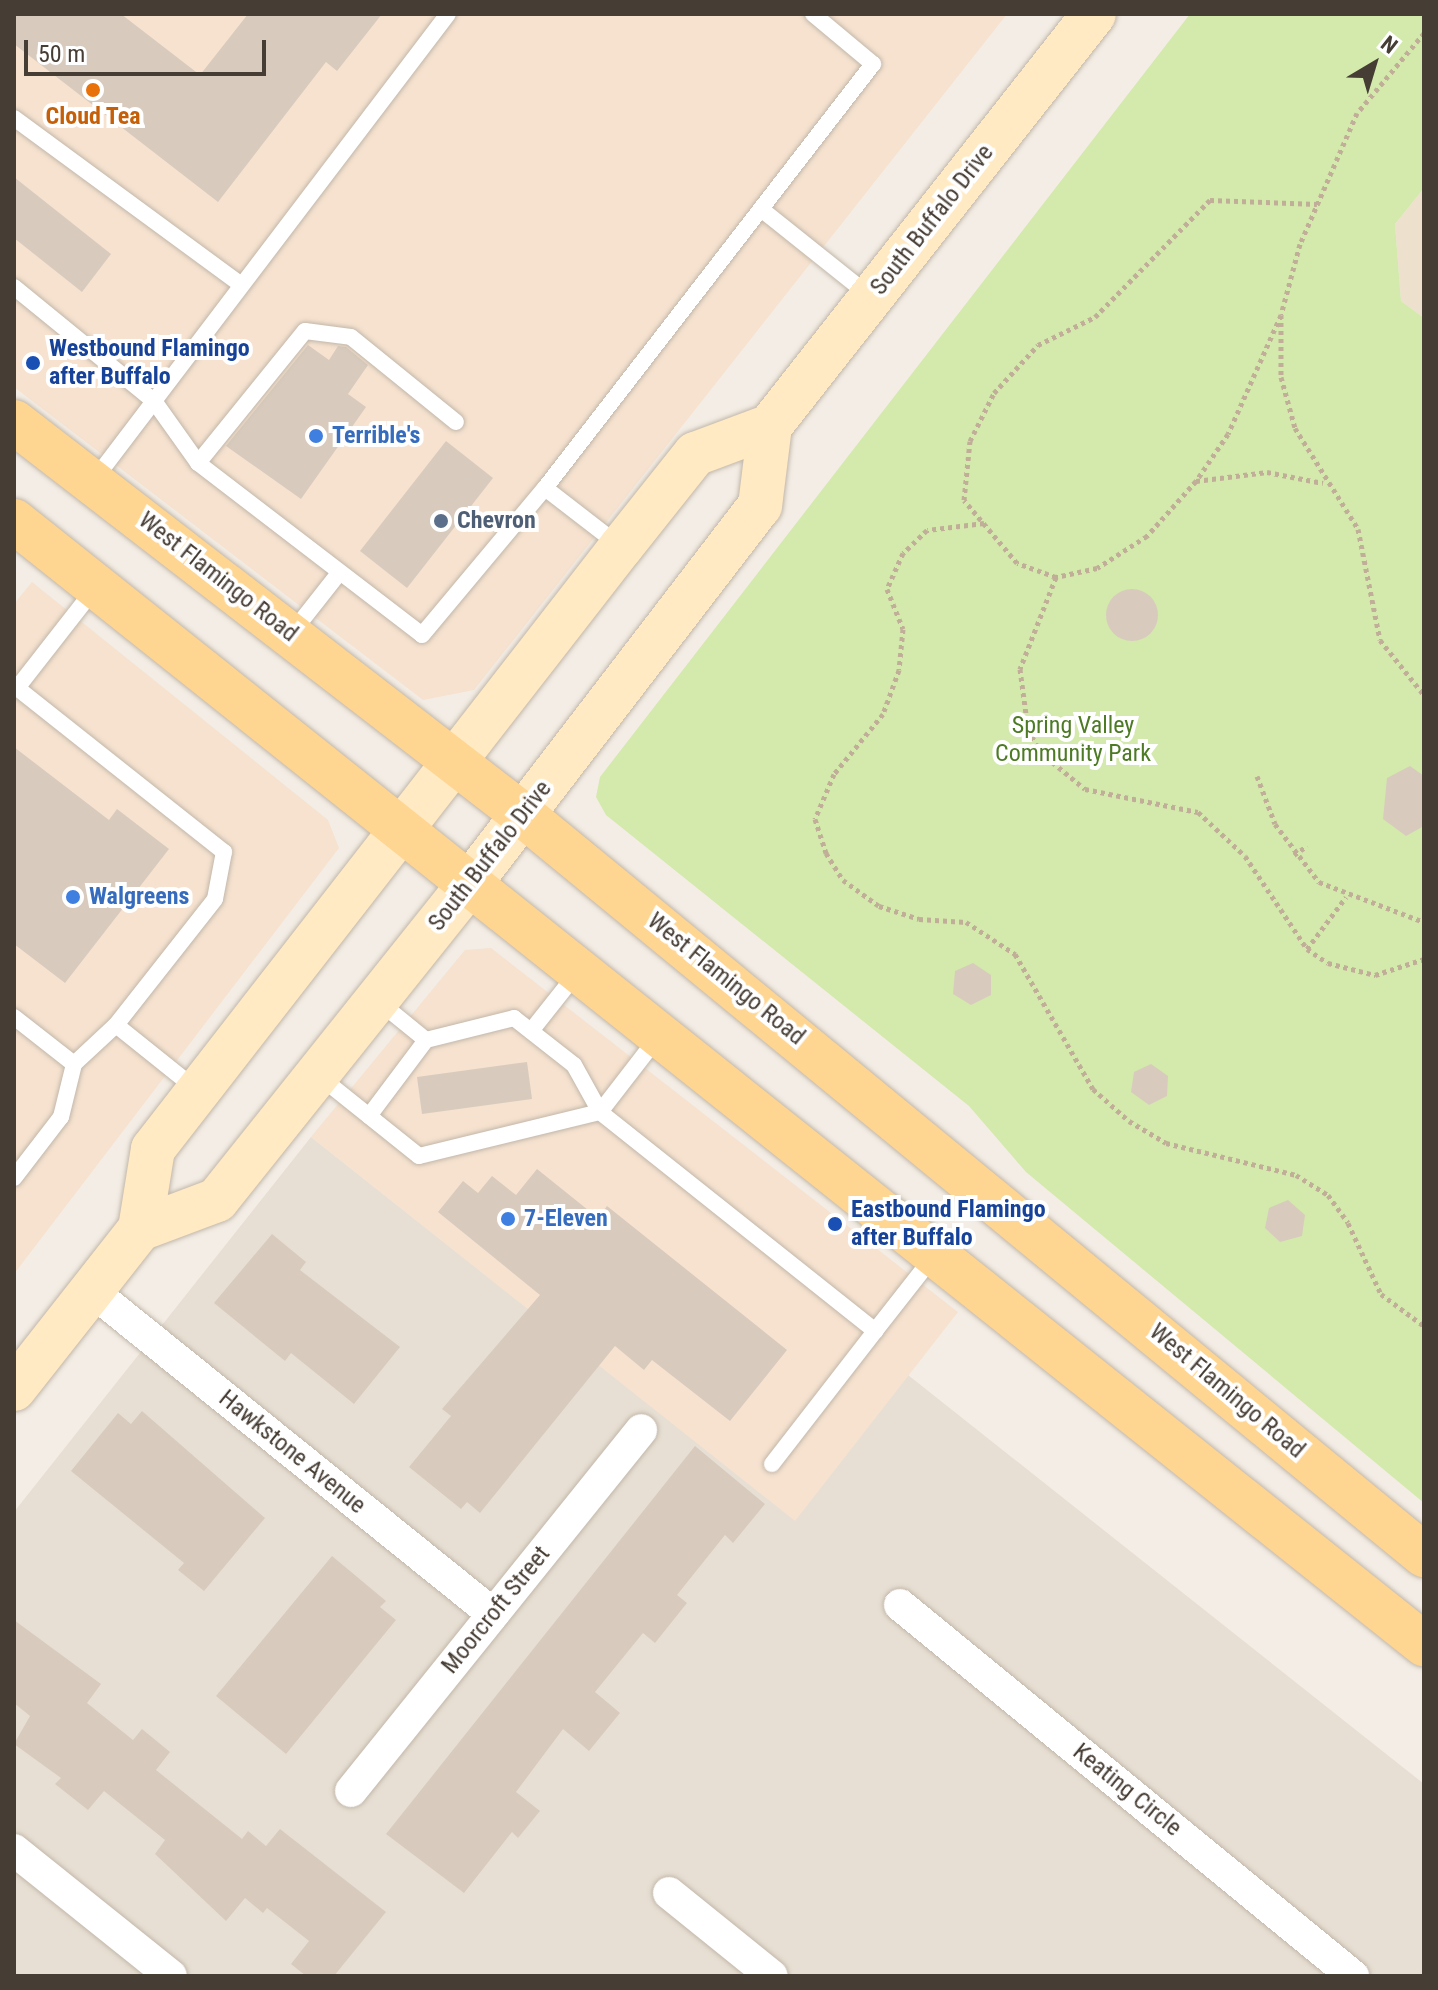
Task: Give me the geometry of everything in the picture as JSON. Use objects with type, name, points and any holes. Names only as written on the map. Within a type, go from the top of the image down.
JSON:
[{"type":"main road","name":"South Buffalo Drive","points":[[140,1229],[217,1200],[471,882],[760,506],[770,426],[1094,14]]},
{"type":"main road","name":"West Flamingo Road","points":[[14,422],[94,480],[523,815],[1424,1555]]},
{"type":"main road","points":[[14,1389],[140,1229],[153,1149],[457,764],[621,547],[695,454],[770,426]]},
{"type":"main road","points":[[14,521],[581,968],[1424,1644]]},
{"type":"street","name":"Hawkstone Avenue","points":[[92,1291],[493,1614]]},
{"type":"street","name":"Moorcroft Street","points":[[351,1791],[641,1430]]},
{"type":"street","name":"Keating Circle","points":[[900,1605],[1353,1976]]},
{"type":"street","points":[[15,1853],[171,1976]]},
{"type":"street","points":[[669,1893],[772,1976]]},
{"type":"lane","points":[[94,480],[239,283],[448,14]]},
{"type":"lane","points":[[14,287],[154,401],[198,463],[422,635],[545,488],[873,64],[813,14]]},
{"type":"lane","points":[[14,118],[239,283]]},
{"type":"lane","points":[[761,209],[872,297]]},
{"type":"lane","points":[[198,463],[305,331],[351,337],[456,422]]},
{"type":"lane","points":[[545,488],[621,547]]},
{"type":"lane","points":[[291,634],[339,573]]},
{"type":"lane","points":[[14,1178],[61,1117],[74,1064],[116,1025],[215,899],[224,852],[15,689],[96,586]]},
{"type":"lane","points":[[531,1031],[581,968]]},
{"type":"lane","points":[[377,1000],[426,1040]]},
{"type":"lane","points":[[14,1017],[74,1064]]},
{"type":"lane","points":[[369,1116],[426,1040],[514,1018],[574,1065],[600,1112],[875,1331]]},
{"type":"lane","points":[[116,1025],[199,1091]]},
{"type":"lane","points":[[318,1075],[419,1156],[600,1112],[662,1033]]},
{"type":"lane","points":[[772,1464],[935,1254]]},
{"type":"path","points":[[1317,204],[1210,200],[1095,317],[1038,345],[994,393],[970,441],[964,500],[1017,563],[1056,577],[1097,568],[1147,536],[1196,481],[1228,434],[1281,315],[1317,204],[1357,113],[1424,33]]},
{"type":"path","points":[[1281,315],[1281,377],[1295,428],[1324,483],[1358,529],[1380,640],[1424,695]]},
{"type":"path","points":[[1196,481],[1267,472],[1324,483]]},
{"type":"path","points":[[984,523],[927,530],[903,553],[887,589],[903,629],[899,670],[883,714],[834,774],[815,819],[826,853],[843,880],[879,906],[919,919],[966,922],[1015,954],[1093,1089],[1129,1121],[1166,1143],[1296,1175],[1328,1195],[1348,1223],[1381,1294],[1424,1326]]},
{"type":"path","points":[[1056,577],[1020,669],[1028,729],[1040,752],[1085,789],[1198,812],[1245,856],[1307,949],[1328,963],[1375,975],[1424,959]]},
{"type":"path","points":[[1257,776],[1294,855],[1319,882],[1346,897],[1424,922]]},
{"type":"path","points":[[1294,855],[1307,846]]},
{"type":"path","points":[[1307,949],[1346,897]]},
{"type":"shaded area","points":[[14,14],[1007,14],[474,690],[423,700],[14,387]]},
{"type":"shaded area","points":[[1424,188],[1424,318],[1401,301],[1395,224]]},
{"type":"shaded area","points":[[32,582],[328,820],[339,848],[14,1274],[14,604]]},
{"type":"shaded area","points":[[491,948],[958,1312],[795,1521],[311,1137],[465,950]]},
{"type":"shaded area","points":[[311,1137],[795,1520],[908,1375],[1424,1784],[1424,1976],[14,1976],[14,1512]]},
{"type":"green space","name":"Spring Valley Community Park","points":[[1190,14],[1424,14],[1424,188],[1395,224],[1401,301],[1424,318],[1424,1503],[1026,1172],[969,1106],[606,815],[596,797],[600,777]]},
{"type":"building","points":[[14,14],[121,14],[200,75],[248,14],[382,14],[337,71],[326,62],[218,202],[14,44]]},
{"type":"building","points":[[14,177],[111,254],[82,292],[14,238]]},
{"type":"building","points":[[308,345],[329,360],[338,346],[346,347],[368,365],[348,394],[366,407],[301,499],[226,446]]},
{"type":"building","points":[[446,441],[493,478],[407,588],[360,551]]},
{"type":"building","points":[[1132,589],[1150,597],[1158,615],[1150,633],[1132,641],[1114,633],[1106,615],[1114,597]]},
{"type":"building","name":"Walgreens","points":[[14,747],[109,820],[117,809],[169,849],[65,983],[14,944]]},
{"type":"building","points":[[1410,766],[1424,776],[1424,826],[1406,836],[1383,819],[1387,778]]},
{"type":"building","points":[[973,963],[991,975],[991,995],[971,1005],[953,994],[955,971]]},
{"type":"building","points":[[527,1062],[532,1099],[422,1114],[417,1077]]},
{"type":"building","points":[[1151,1064],[1168,1076],[1167,1096],[1149,1105],[1131,1092],[1134,1072]]},
{"type":"building","points":[[537,1169],[598,1218],[607,1206],[787,1350],[730,1421],[652,1360],[644,1370],[615,1346],[480,1513],[467,1502],[461,1509],[409,1467],[451,1416],[442,1409],[540,1295],[438,1212],[463,1181],[478,1193],[492,1176],[516,1195]]},
{"type":"building","points":[[1288,1200],[1305,1215],[1302,1236],[1280,1242],[1265,1228],[1269,1208]]},
{"type":"building","points":[[272,1234],[306,1262],[300,1270],[400,1347],[354,1404],[291,1353],[285,1361],[214,1303]]},
{"type":"building","points":[[142,1411],[265,1518],[204,1591],[178,1570],[184,1563],[71,1471],[118,1413],[131,1424]]},
{"type":"building","points":[[695,1446],[765,1504],[733,1543],[725,1535],[677,1595],[687,1603],[655,1643],[643,1633],[595,1692],[620,1713],[589,1751],[563,1729],[516,1792],[540,1811],[518,1838],[512,1832],[464,1893],[386,1834]]},
{"type":"building","points":[[332,1556],[386,1601],[380,1607],[396,1620],[286,1754],[216,1696]]},
{"type":"building","points":[[14,1620],[101,1684],[87,1703],[133,1740],[142,1729],[170,1752],[156,1770],[242,1839],[248,1831],[266,1846],[280,1829],[386,1912],[334,1976],[306,1976],[291,1964],[309,1941],[267,1908],[263,1913],[245,1898],[226,1921],[155,1854],[165,1840],[104,1791],[88,1810],[55,1784],[61,1778],[14,1744],[30,1716],[14,1703]]},
{"type":"place","name":"Cloud Tea","points":[[93,90]]},
{"type":"place","name":"Westbound Flamingo after Buffalo","points":[[33,363]]},
{"type":"place","name":"Terrible's","points":[[316,436]]},
{"type":"place","name":"Chevron","points":[[441,521]]},
{"type":"place","name":"Walgreens","points":[[73,897]]},
{"type":"place","name":"7-Eleven","points":[[508,1219]]},
{"type":"place","name":"Eastbound Flamingo after Buffalo","points":[[835,1224]]}]
